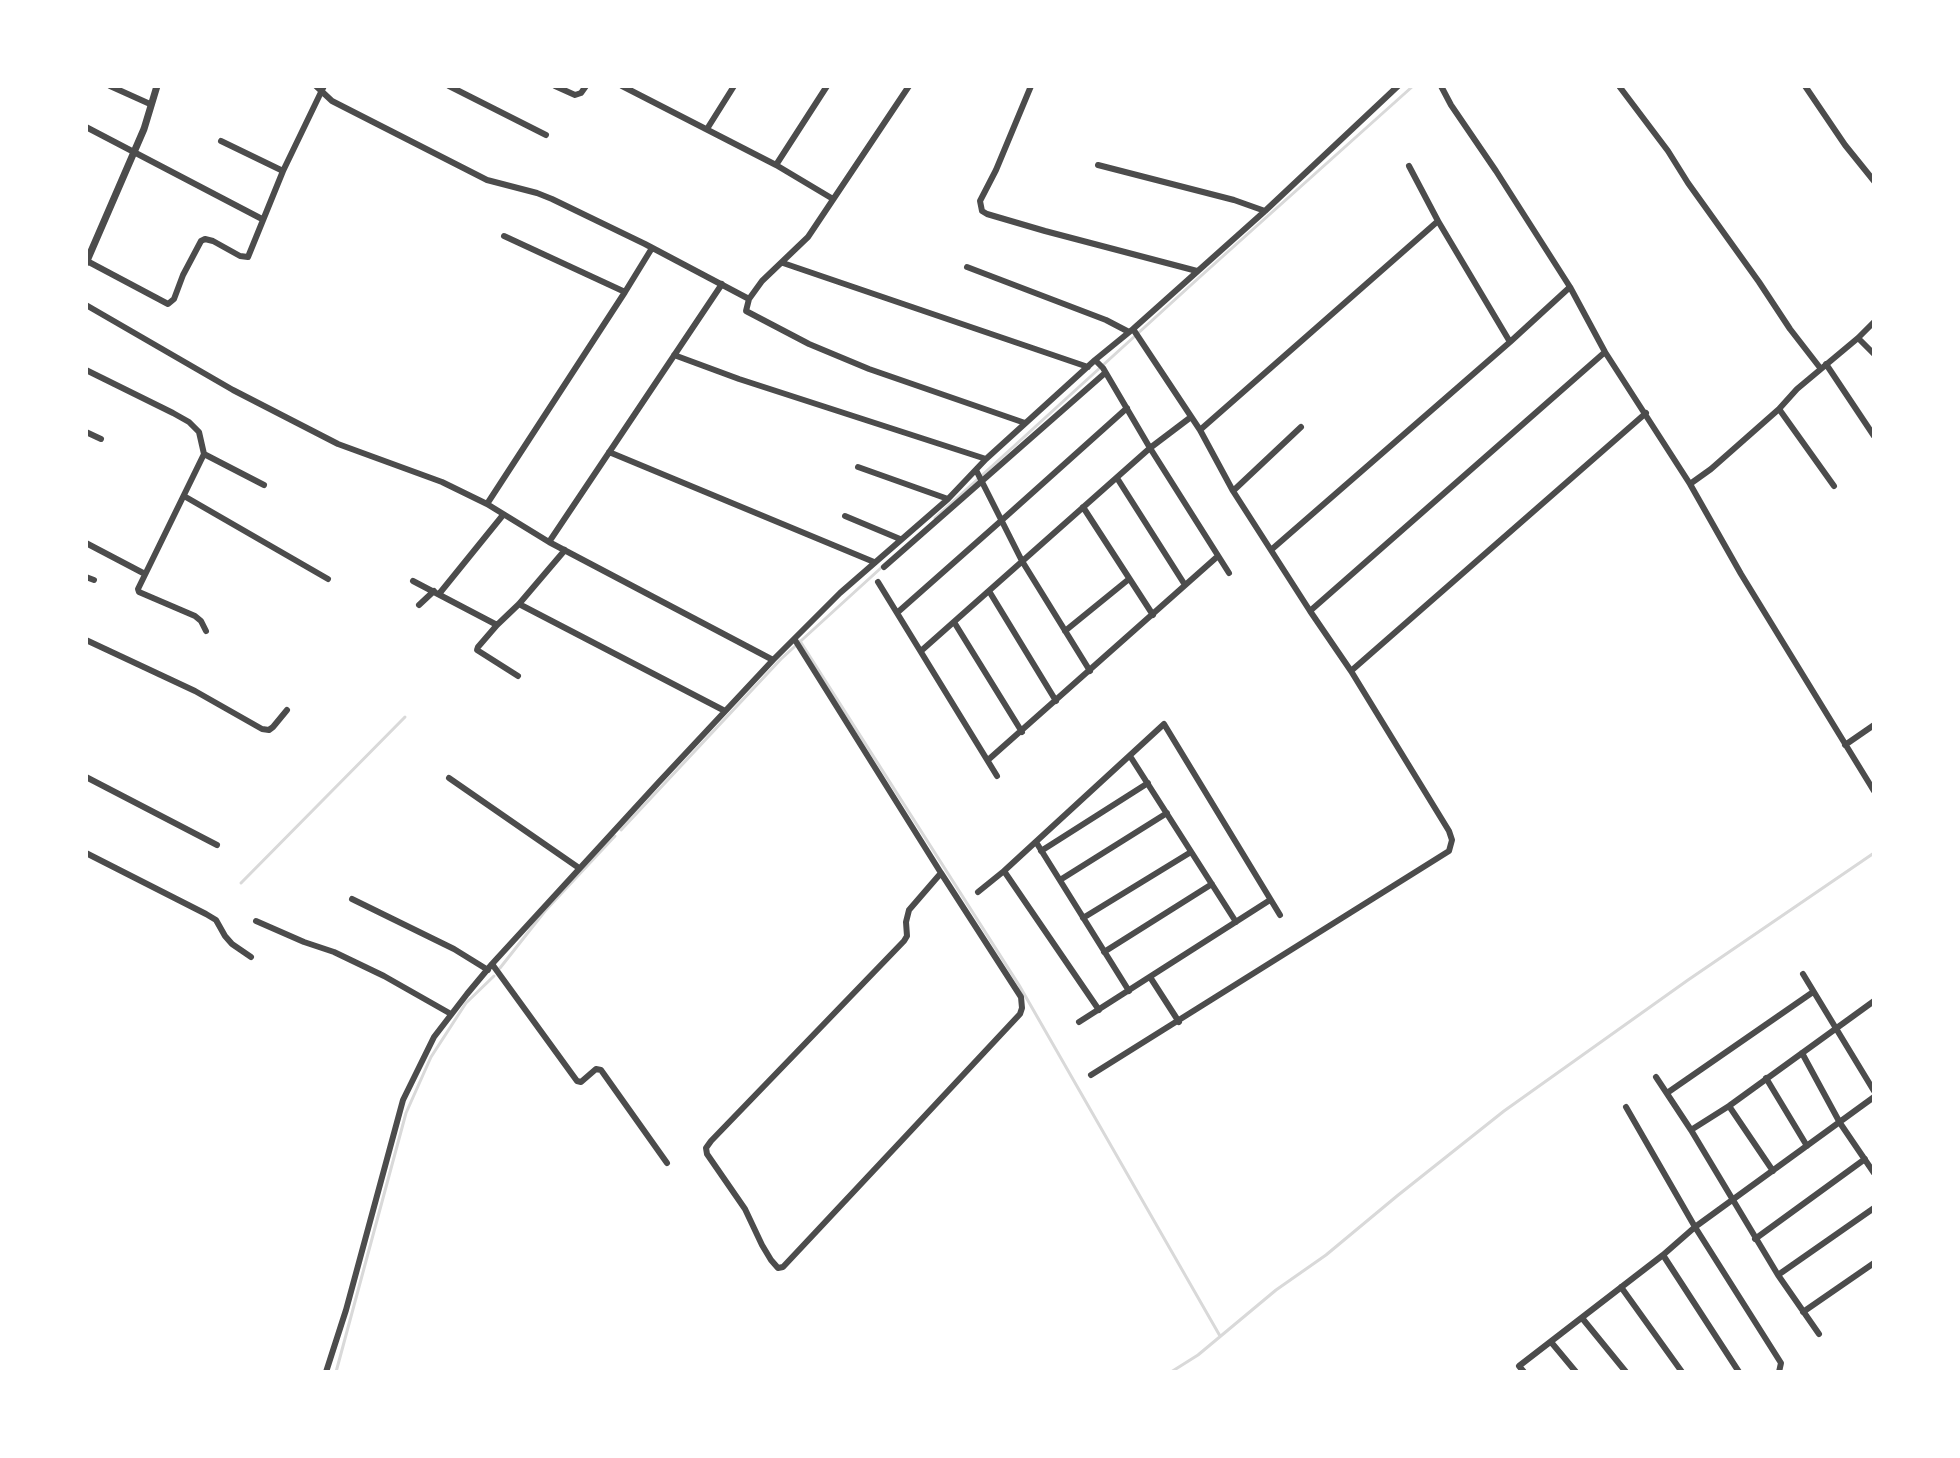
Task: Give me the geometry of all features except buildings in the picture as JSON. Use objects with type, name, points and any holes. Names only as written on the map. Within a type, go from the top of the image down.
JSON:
[{"type":"street","points":[[110,86],[150,104]]},
{"type":"street","points":[[157,86],[134,153],[90,239],[86,262],[168,304],[174,299],[201,241],[213,241],[248,257],[321,88],[332,101],[487,180],[552,199],[749,299]]},
{"type":"street","points":[[449,86],[546,135]]},
{"type":"street","points":[[555,86],[578,95],[586,86]]},
{"type":"street","points":[[622,86],[776,165],[833,199]]},
{"type":"street","points":[[707,129],[734,86]]},
{"type":"street","points":[[776,165],[827,86]]},
{"type":"street","points":[[909,86],[808,237],[762,281],[749,299],[746,311],[809,344],[869,369],[1025,423]]},
{"type":"street","points":[[1031,86],[980,201],[982,211],[1197,271]]},
{"type":"street","points":[[326,1372],[403,1100],[434,1037],[490,967],[725,711],[773,660],[797,643],[840,593],[874,562],[900,544],[1101,366],[1131,331],[1398,86]]},
{"type":"street","points":[[1441,86],[1570,287],[1605,352],[1690,484],[1741,574],[1874,791]]},
{"type":"street","points":[[1619,86],[1668,151],[1790,329],[1823,367],[1874,436]]},
{"type":"street","points":[[1805,86],[1874,181]]},
{"type":"street","points":[[86,127],[262,219]]},
{"type":"street","points":[[221,141],[283,171]]},
{"type":"street","points":[[1098,165],[1265,211]]},
{"type":"street","points":[[1409,166],[1510,342]]},
{"type":"street","points":[[1200,430],[1438,221]]},
{"type":"street","points":[[504,236],[625,292]]},
{"type":"street","points":[[487,504],[652,248]]},
{"type":"street","points":[[783,263],[1088,367],[1101,366]]},
{"type":"street","points":[[967,267],[1131,331],[1200,430],[1233,491],[1351,671],[1452,840],[1449,851],[1091,1075]]},
{"type":"street","points":[[549,542],[722,284]]},
{"type":"street","points":[[1271,550],[1570,287]]},
{"type":"street","points":[[86,305],[233,390],[338,444],[442,482],[487,504],[549,542],[773,660]]},
{"type":"street","points":[[1690,484],[1711,469],[1874,322]]},
{"type":"street","points":[[1858,338],[1874,354]]},
{"type":"street","points":[[1310,611],[1605,352]]},
{"type":"street","points":[[674,355],[986,459]]},
{"type":"street","points":[[1101,366],[1229,573]]},
{"type":"street","points":[[884,567],[900,544],[979,475],[986,459],[1088,367]]},
{"type":"street","points":[[86,370],[189,422],[199,432],[204,454],[138,589],[195,616],[206,631]]},
{"type":"street","points":[[898,612],[1127,408]]},
{"type":"street","points":[[1779,409],[1834,486]]},
{"type":"street","points":[[1351,671],[1646,413]]},
{"type":"street","points":[[921,651],[1150,448],[1191,417]]},
{"type":"street","points":[[1233,491],[1301,427]]},
{"type":"street","points":[[86,432],[101,439]]},
{"type":"street","points":[[609,452],[874,562]]},
{"type":"street","points":[[204,454],[264,485]]},
{"type":"street","points":[[858,467],[948,499]]},
{"type":"street","points":[[979,475],[1022,561],[1090,671]]},
{"type":"street","points":[[1117,478],[1185,585]]},
{"type":"street","points":[[184,496],[328,579]]},
{"type":"street","points":[[1083,507],[1153,615]]},
{"type":"street","points":[[419,605],[437,593],[503,515]]},
{"type":"street","points":[[845,516],[900,544]]},
{"type":"street","points":[[86,543],[145,574]]},
{"type":"street","points":[[518,676],[477,650],[478,647],[565,550]]},
{"type":"street","points":[[988,760],[1218,556]]},
{"type":"street","points":[[86,577],[94,580]]},
{"type":"street","points":[[1065,631],[1129,579]]},
{"type":"street","points":[[413,581],[497,625]]},
{"type":"street","points":[[878,582],[997,776]]},
{"type":"street","points":[[989,591],[1056,701]]},
{"type":"street","points":[[519,604],[725,711]]},
{"type":"street","points":[[954,622],[1022,732]]},
{"type":"street","points":[[86,640],[195,691],[262,729],[273,727],[287,710]]},
{"type":"street","points":[[797,643],[1021,997],[1022,1008],[1020,1014],[905,1137],[783,1267],[778,1268],[706,1148],[904,941],[909,910],[941,873]]},
{"type":"street","points":[[978,892],[1164,724],[1280,915]]},
{"type":"street","points":[[1845,745],[1874,725]]},
{"type":"street","points":[[1130,756],[1236,922]]},
{"type":"street","points":[[86,777],[217,845]]},
{"type":"street","points":[[449,778],[579,868]]},
{"type":"street","points":[[1041,851],[1148,783]]},
{"type":"street","points":[[1060,880],[1167,813]]},
{"type":"street","points":[[1036,842],[1129,991]]},
{"type":"street","points":[[1083,918],[1191,852]]},
{"type":"street","points":[[86,853],[216,920],[232,944],[251,957]]},
{"type":"street","points":[[1004,871],[1099,1010]]},
{"type":"street","points":[[1104,952],[1212,884]]},
{"type":"street","points":[[352,899],[490,967],[577,1081],[581,1082],[596,1069],[601,1070],[667,1163]]},
{"type":"street","points":[[1079,1022],[1270,900]]},
{"type":"street","points":[[256,921],[334,952],[451,1014]]},
{"type":"street","points":[[1524,1372],[1519,1366],[1695,1227],[1840,1123],[1874,1094],[1803,974]]},
{"type":"street","points":[[1150,977],[1179,1022]]},
{"type":"street","points":[[1667,1093],[1813,992]]},
{"type":"street","points":[[1691,1130],[1874,1001]]},
{"type":"street","points":[[1802,1053],[1840,1123],[1874,1173]]},
{"type":"street","points":[[1656,1077],[1733,1198],[1755,1239],[1819,1334]]},
{"type":"street","points":[[1766,1078],[1807,1146]]},
{"type":"street","points":[[1729,1106],[1773,1171]]},
{"type":"street","points":[[1626,1107],[1695,1227],[1781,1363],[1779,1372]]},
{"type":"street","points":[[1755,1239],[1865,1159]]},
{"type":"street","points":[[1778,1275],[1874,1208]]},
{"type":"street","points":[[1663,1255],[1739,1372]]},
{"type":"street","points":[[1803,1312],[1874,1263]]},
{"type":"street","points":[[1621,1287],[1682,1372]]},
{"type":"street","points":[[1582,1318],[1626,1372]]},
{"type":"street","points":[[1551,1342],[1576,1372]]},
{"type":"waterway","points":[[935,518],[1413,86]]},
{"type":"waterway","points":[[621,830],[781,659],[882,567]]},
{"type":"waterway","points":[[800,641],[1019,985],[1220,1336]]},
{"type":"waterway","points":[[241,883],[405,717]]},
{"type":"waterway","points":[[500,968],[545,911],[615,836]]},
{"type":"waterway","points":[[1171,1372],[1198,1355],[1276,1290],[1326,1255],[1504,1111],[1874,853]]},
{"type":"waterway","points":[[336,1372],[406,1113],[431,1057],[466,1003],[494,976]]}]
